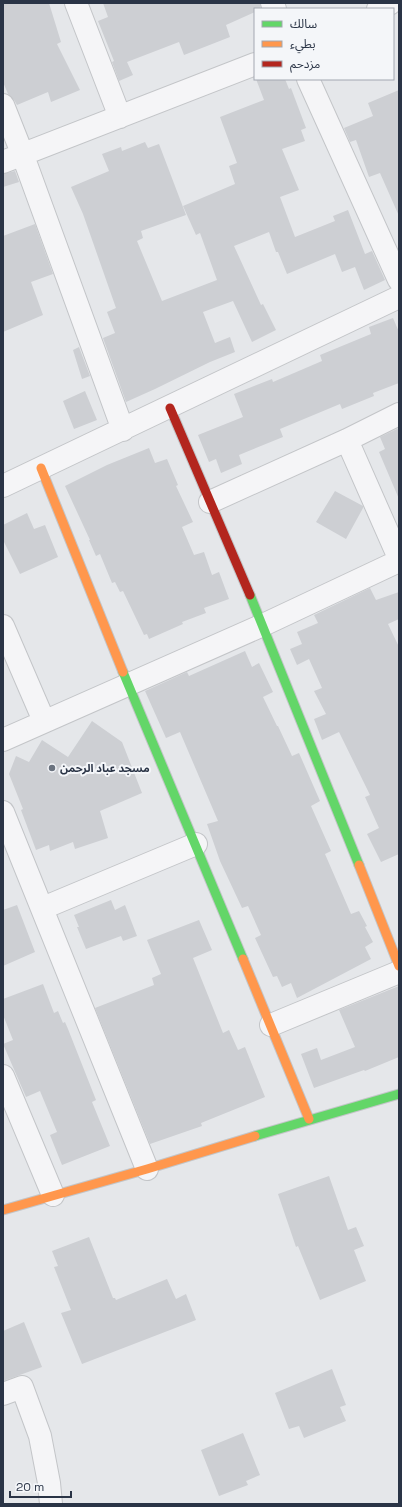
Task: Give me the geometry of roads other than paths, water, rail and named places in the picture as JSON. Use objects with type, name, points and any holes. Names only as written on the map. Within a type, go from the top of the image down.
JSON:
[{"type":"street","points":[[76,3],[120,117]]},
{"type":"street","points":[[380,8],[391,3]]},
{"type":"street","points":[[13,157],[254,64]]},
{"type":"street","points":[[308,80],[399,280]]},
{"type":"street","points":[[3,105],[13,157],[123,430]]},
{"type":"street","points":[[3,486],[170,408],[399,297]]},
{"type":"street","points":[[170,408],[263,625],[399,966]]},
{"type":"street","points":[[210,502],[347,440],[399,414]]},
{"type":"street","points":[[3,740],[263,625],[399,559],[347,440]]},
{"type":"street","points":[[40,468],[309,1119]]},
{"type":"street","points":[[3,626],[44,721]]},
{"type":"street","points":[[3,812],[147,1169]]},
{"type":"street","points":[[42,908],[196,844]]},
{"type":"street","points":[[271,1025],[399,972]]},
{"type":"street","points":[[3,1076],[53,1195]]},
{"type":"street","points":[[3,1210],[147,1169],[309,1119],[399,1094]]},
{"type":"street","points":[[3,1394],[22,1387],[40,1436],[49,1484],[51,1504]]},
{"type":"place","name":"مسجد عباد الرحمن","points":[[52,768]]}]
